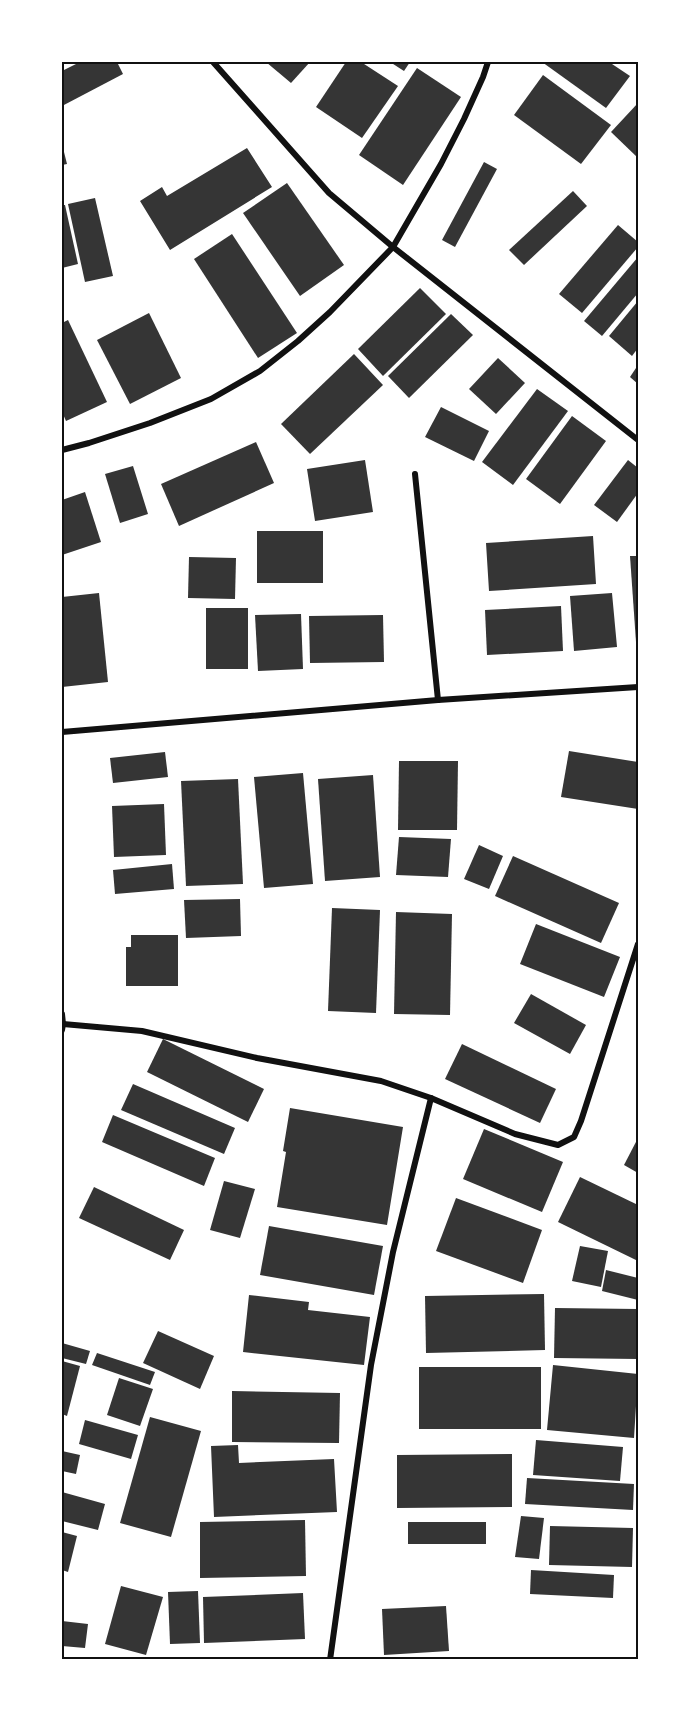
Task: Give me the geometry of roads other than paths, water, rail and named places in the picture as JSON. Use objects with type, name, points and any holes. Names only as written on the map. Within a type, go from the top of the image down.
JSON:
[{"type":"street","points":[[213,62],[329,193],[393,247],[639,440]]},
{"type":"street","points":[[62,450],[150,423],[211,399],[260,371],[330,312],[393,247],[441,164],[488,62]]},
{"type":"street","points":[[416,474],[438,700]]},
{"type":"street","points":[[62,732],[438,700],[639,687]]},
{"type":"street","points":[[62,1014],[62,1027],[142,1031],[257,1058],[381,1081],[431,1098],[515,1134],[558,1145],[574,1137],[581,1121],[639,944]]},
{"type":"street","points":[[330,1659],[371,1365],[393,1252],[431,1098]]}]
